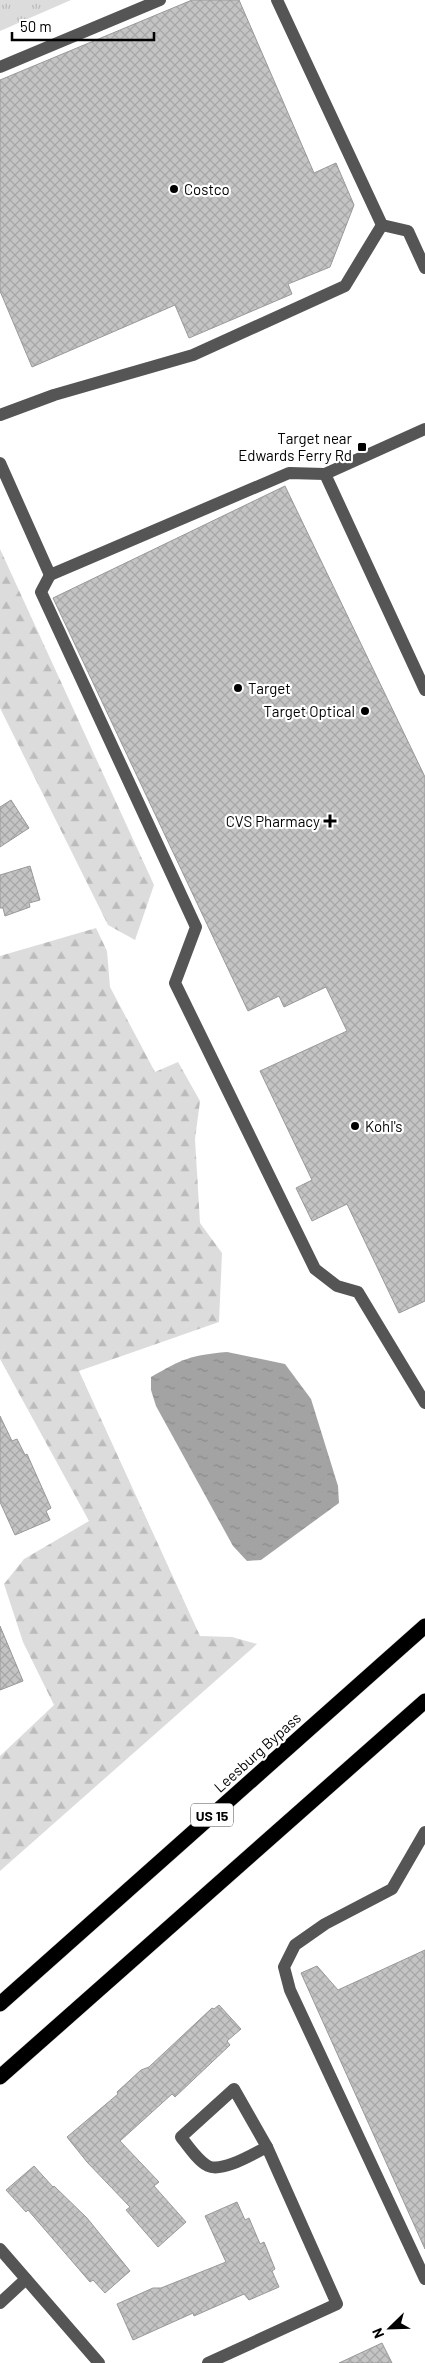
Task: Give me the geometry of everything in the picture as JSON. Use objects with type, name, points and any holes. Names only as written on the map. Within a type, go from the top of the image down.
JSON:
[{"type":"highway","name":"Leesburg Bypass","points":[[0,2004],[425,1626]]},
{"type":"highway","points":[[0,2077],[425,1701]]},
{"type":"street","points":[[0,67],[160,0]]},
{"type":"street","points":[[277,0],[382,226]]},
{"type":"street","points":[[382,226],[408,231],[425,268]]},
{"type":"street","points":[[0,415],[54,395],[193,355],[346,286],[382,226]]},
{"type":"street","points":[[425,429],[325,474],[289,473],[50,575],[41,592],[196,927],[175,983],[315,1269],[337,1286],[358,1292],[425,1402]]},
{"type":"street","points":[[0,463],[50,575]]},
{"type":"street","points":[[325,474],[425,690]]},
{"type":"street","points":[[425,1832],[392,1889],[325,1924],[294,1945],[284,1967],[290,1990],[425,2279]]},
{"type":"street","points":[[208,2363],[337,2304],[267,2147],[234,2089],[181,2137],[206,2166],[214,2169],[223,2167],[267,2147]]},
{"type":"street","points":[[0,2249],[99,2363]]},
{"type":"street","points":[[0,2303],[26,2279]]},
{"type":"green space","points":[[0,0],[71,0],[0,31]]},
{"type":"green space","points":[[0,549],[154,885],[135,940],[108,925],[0,708]]},
{"type":"green space","points":[[96,928],[107,951],[110,987],[155,1072],[178,1062],[200,1101],[195,1139],[200,1223],[222,1253],[219,1322],[79,1371],[200,1636],[232,1637],[257,1644],[0,1871],[0,1756],[54,1705],[23,1642],[4,1584],[24,1559],[89,1521],[0,1359],[0,956]]},
{"type":"water","points":[[227,1352],[285,1364],[311,1399],[338,1486],[339,1503],[261,1560],[247,1561],[233,1546],[156,1406],[151,1390],[151,1377],[171,1366],[195,1356]]},
{"type":"building","name":"Costco","points":[[192,0],[239,0],[314,173],[336,163],[354,205],[330,267],[288,284],[292,294],[189,338],[175,305],[32,367],[0,291],[0,80]]},
{"type":"building","name":"Target","points":[[285,486],[425,777],[425,1301],[399,1313],[347,1204],[312,1221],[296,1188],[312,1180],[260,1071],[347,1031],[326,987],[284,1007],[279,996],[248,1011],[53,598]]},
{"type":"building","points":[[11,800],[29,828],[0,847],[0,807]]},
{"type":"building","points":[[30,866],[40,900],[29,903],[30,907],[5,916],[3,908],[0,908],[0,875]]},
{"type":"building","points":[[0,1416],[12,1441],[17,1439],[25,1455],[27,1454],[51,1508],[46,1511],[50,1520],[15,1535],[0,1502]]},
{"type":"building","points":[[0,1626],[23,1681],[0,1690]]},
{"type":"building","points":[[425,1950],[425,2249],[301,1973],[317,1966],[338,1990]]},
{"type":"building","points":[[219,2005],[241,2029],[227,2041],[230,2045],[175,2097],[172,2094],[120,2141],[159,2182],[154,2186],[186,2222],[158,2247],[126,2210],[130,2207],[87,2162],[67,2137],[118,2094],[117,2092],[141,2070],[149,2067],[212,2008],[214,2009]]},
{"type":"building","points":[[34,2166],[53,2187],[87,2218],[130,2271],[105,2293],[93,2280],[90,2282],[28,2210],[26,2212],[6,2190]]},
{"type":"building","points":[[237,2202],[245,2220],[249,2218],[260,2244],[264,2242],[275,2269],[272,2271],[279,2287],[249,2300],[244,2294],[194,2316],[193,2313],[133,2340],[117,2304],[153,2288],[161,2288],[226,2262],[205,2216]]},
{"type":"building","points":[[382,2343],[392,2363],[339,2363]]},
{"type":"place","name":"Costco","points":[[174,189]]},
{"type":"place","name":"Target near Edwards Ferry Rd","points":[[362,447]]},
{"type":"place","name":"Target","points":[[238,688]]},
{"type":"place","name":"Target Optical","points":[[365,711]]},
{"type":"place","name":"CVS Pharmacy","points":[[330,821]]},
{"type":"place","name":"Kohl's","points":[[355,1126]]}]
